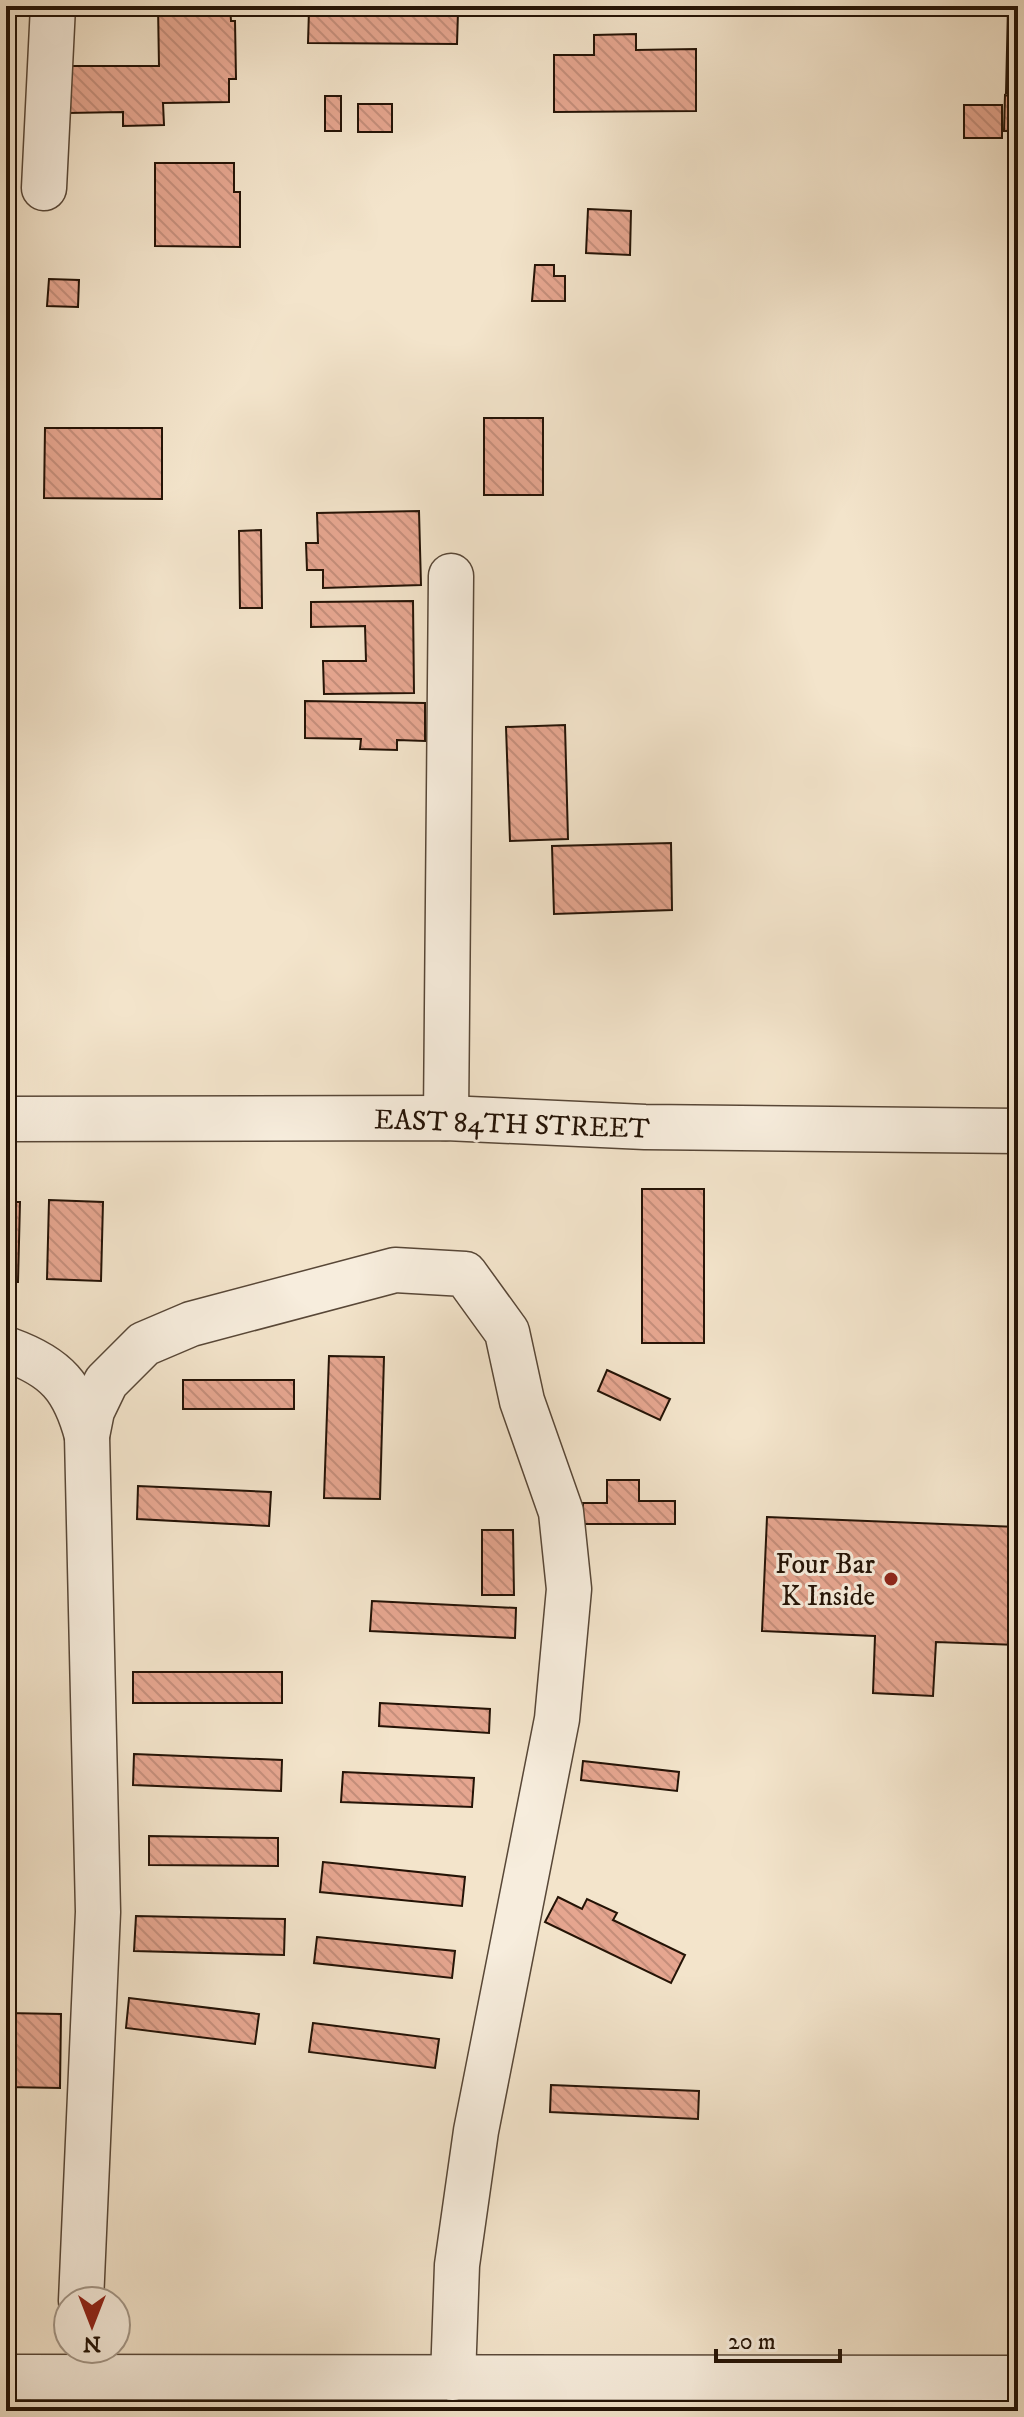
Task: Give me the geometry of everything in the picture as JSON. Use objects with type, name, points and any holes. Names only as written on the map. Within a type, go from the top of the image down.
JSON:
[{"type":"street","points":[[44,188],[53,6]]},
{"type":"street","points":[[446,1118],[451,576]]},
{"type":"street","name":"EAST 84TH STREET","points":[[6,1119],[446,1118],[660,1127],[1018,1131]]},
{"type":"street","points":[[82,2285],[98,1912],[87,1436],[92,1411],[106,1382],[144,1344],[191,1324],[395,1270],[465,1274],[507,1332],[522,1401],[561,1512],[569,1589],[557,1719],[468,2190],[457,2265],[453,2378]]},
{"type":"street","points":[[9,1350],[37,1360],[61,1381],[76,1402],[87,1436]]},
{"type":"street","points":[[6,2377],[69,2365]]},
{"type":"street","points":[[97,2365],[357,2394],[453,2378],[1018,2378]]},
{"type":"building","points":[[158,6],[230,6],[231,21],[235,21],[236,79],[229,79],[229,102],[163,103],[164,125],[123,126],[123,112],[68,113],[68,66],[159,66]]},
{"type":"building","points":[[1008,7],[1018,8],[1018,94],[1006,93]]},
{"type":"building","points":[[309,10],[458,12],[457,44],[308,43]]},
{"type":"building","points":[[636,34],[636,50],[696,49],[696,111],[554,112],[554,55],[594,55],[594,35]]},
{"type":"building","points":[[1005,95],[1018,98],[1018,131],[1004,131]]},
{"type":"building","points":[[325,96],[341,96],[341,131],[325,131]]},
{"type":"building","points":[[358,104],[392,104],[392,132],[358,132]]},
{"type":"building","points":[[964,105],[1002,105],[1002,138],[964,138]]},
{"type":"building","points":[[155,163],[234,163],[234,192],[240,192],[240,247],[155,246]]},
{"type":"building","points":[[588,209],[631,211],[630,255],[586,253]]},
{"type":"building","points":[[535,265],[554,265],[554,276],[565,276],[565,301],[532,301]]},
{"type":"building","points":[[49,279],[79,280],[78,307],[47,306]]},
{"type":"building","points":[[484,418],[543,418],[543,495],[484,495]]},
{"type":"building","points":[[45,428],[162,428],[162,499],[44,498]]},
{"type":"building","points":[[419,511],[421,585],[323,588],[323,570],[307,570],[306,543],[318,543],[317,513]]},
{"type":"building","points":[[261,530],[262,608],[240,608],[239,531]]},
{"type":"building","points":[[413,601],[414,693],[324,694],[323,661],[366,661],[365,626],[311,627],[311,602]]},
{"type":"building","points":[[305,701],[425,703],[425,741],[397,740],[397,750],[360,749],[361,739],[305,738]]},
{"type":"building","points":[[565,725],[568,839],[510,841],[506,727]]},
{"type":"building","points":[[671,843],[672,910],[554,914],[552,846]]},
{"type":"building","points":[[642,1189],[704,1189],[704,1343],[642,1343]]},
{"type":"building","points":[[49,1200],[103,1202],[101,1281],[47,1279]]},
{"type":"building","points":[[6,1202],[20,1202],[18,1282],[6,1282]]},
{"type":"building","points":[[329,1356],[384,1357],[380,1499],[324,1498]]},
{"type":"building","points":[[607,1370],[670,1399],[660,1420],[598,1391]]},
{"type":"building","points":[[183,1380],[294,1380],[294,1409],[183,1409]]},
{"type":"building","points":[[607,1480],[639,1480],[639,1501],[675,1501],[675,1524],[583,1524],[583,1503],[607,1503]]},
{"type":"building","points":[[138,1486],[271,1492],[269,1526],[137,1519]]},
{"type":"building","name":"Four Bar K Inside","points":[[767,1517],[1018,1527],[1018,1645],[936,1642],[933,1696],[873,1693],[875,1636],[762,1631]]},
{"type":"building","points":[[482,1530],[513,1530],[514,1595],[482,1595]]},
{"type":"building","points":[[372,1601],[516,1608],[515,1638],[370,1631]]},
{"type":"building","points":[[133,1672],[282,1672],[282,1703],[133,1703]]},
{"type":"building","points":[[380,1703],[490,1709],[489,1733],[379,1726]]},
{"type":"building","points":[[134,1754],[282,1760],[281,1791],[133,1785]]},
{"type":"building","points":[[583,1761],[679,1772],[677,1791],[581,1780]]},
{"type":"building","points":[[343,1772],[474,1778],[472,1807],[341,1802]]},
{"type":"building","points":[[149,1836],[278,1838],[278,1866],[149,1865]]},
{"type":"building","points":[[323,1862],[465,1877],[462,1906],[320,1892]]},
{"type":"building","points":[[558,1897],[582,1909],[587,1899],[617,1913],[613,1920],[685,1955],[671,1983],[545,1922]]},
{"type":"building","points":[[136,1916],[285,1919],[284,1955],[134,1951]]},
{"type":"building","points":[[317,1937],[455,1951],[452,1978],[314,1963]]},
{"type":"building","points":[[129,1998],[259,2014],[255,2044],[126,2028]]},
{"type":"building","points":[[6,2013],[61,2014],[60,2088],[6,2087]]},
{"type":"building","points":[[313,2023],[439,2039],[435,2068],[309,2052]]},
{"type":"building","points":[[551,2085],[699,2091],[698,2119],[550,2112]]},
{"type":"place","name":"Four Bar K Inside","points":[[891,1579]]}]
